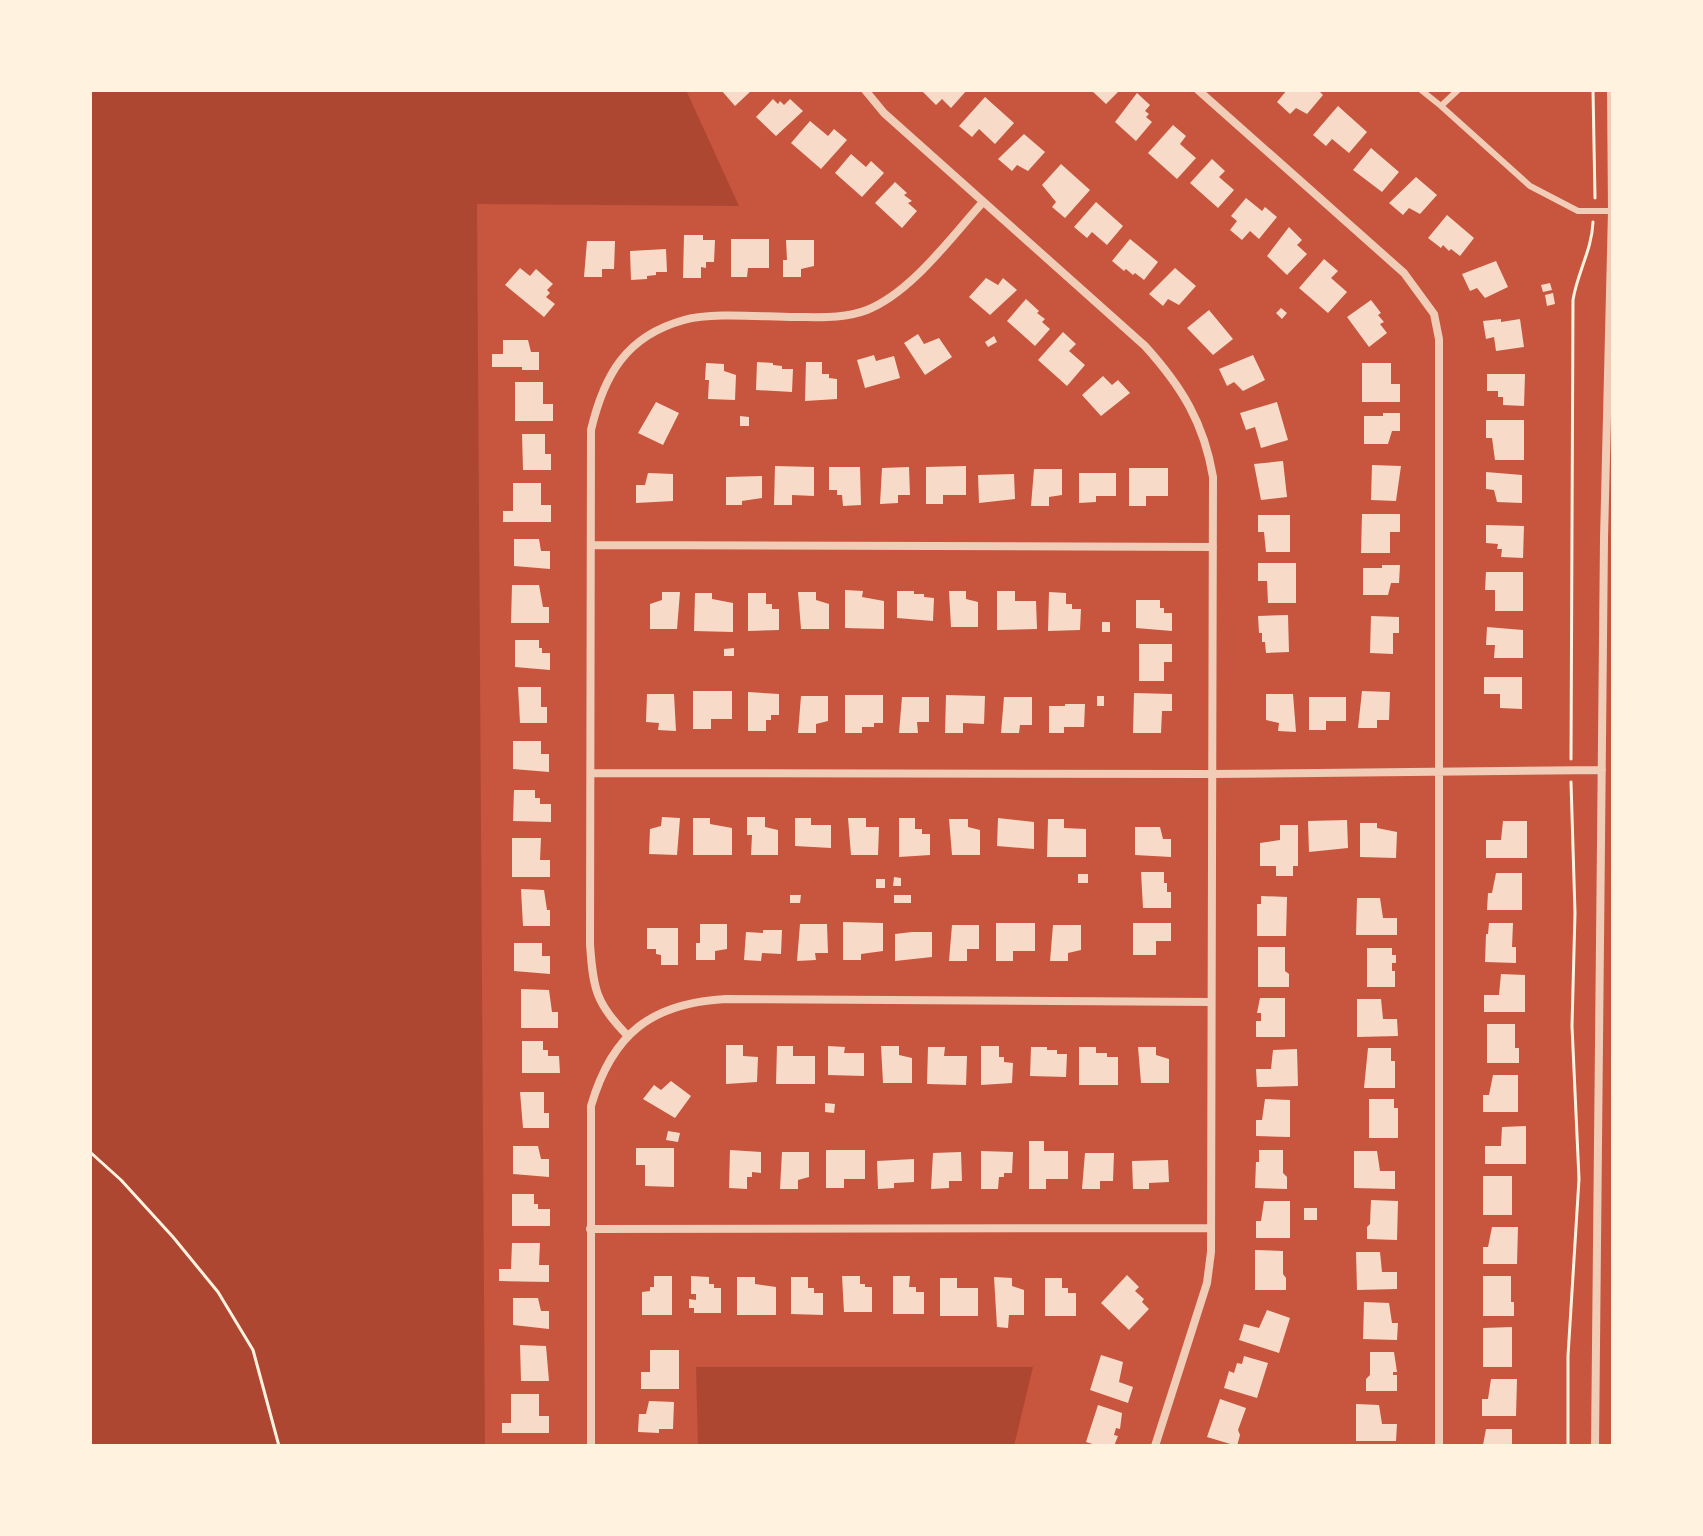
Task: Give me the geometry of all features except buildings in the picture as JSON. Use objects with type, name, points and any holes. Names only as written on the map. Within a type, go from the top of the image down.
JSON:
[{"type":"street","points":[[865,90],[884,113],[1145,346],[1171,375],[1197,419],[1208,450],[1213,477],[1211,1228],[1207,1283],[1155,1446]]},
{"type":"street","points":[[1198,90],[1404,273],[1434,314],[1439,339],[1439,1446]]},
{"type":"street","points":[[1595,1446],[1602,770],[1613,211],[1611,90]]},
{"type":"street","points":[[628,1036],[606,1015],[596,993],[592,972],[591,430],[598,400],[609,375],[631,346],[685,319],[837,317],[863,312],[884,303],[904,287],[983,202]]},
{"type":"street","points":[[592,545],[1213,547]]},
{"type":"street","points":[[591,773],[1212,774],[1602,770]]},
{"type":"street","points":[[591,1446],[591,1106],[598,1083],[612,1056],[628,1036],[650,1018],[670,1008],[710,1000],[1211,1002]]},
{"type":"street","points":[[590,1229],[1211,1228]]},
{"type":"lane","points":[[1421,90],[1530,186],[1578,211],[1613,211]]},
{"type":"lane","points":[[1441,106],[1458,90]]},
{"type":"path","points":[[90,1152],[121,1180],[218,1292],[253,1350],[279,1446]]},
{"type":"shaded area","points":[[90,90],[686,90],[739,206],[477,204],[485,1446],[90,1446]]},
{"type":"shaded area","points":[[696,1367],[1033,1367],[1014,1446],[698,1446]]}]
